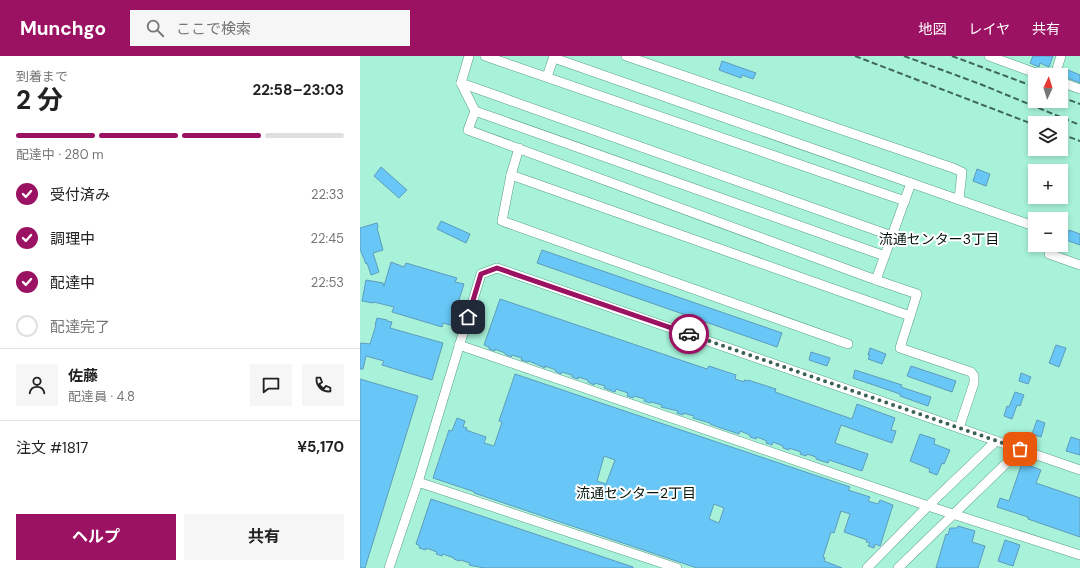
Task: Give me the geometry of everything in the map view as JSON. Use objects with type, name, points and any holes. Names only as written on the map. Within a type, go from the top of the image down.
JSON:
[{"type":"street","points":[[469,56],[461,83],[475,111],[885,256]]},
{"type":"street","points":[[485,56],[905,201]]},
{"type":"street","points":[[626,56],[953,168],[962,172],[959,200]]},
{"type":"street","points":[[990,56],[1028,70]]},
{"type":"street","points":[[1057,68],[1061,56]]},
{"type":"street","points":[[547,78],[554,57],[1028,224]]},
{"type":"street","points":[[461,83],[892,236]]},
{"type":"street","points":[[1068,85],[1080,89]]},
{"type":"street","points":[[475,111],[468,130],[917,294],[900,348],[971,372],[974,376],[974,383],[959,428]]},
{"type":"street","points":[[519,148],[511,176],[502,221],[848,344]]},
{"type":"street","points":[[511,176],[910,316]]},
{"type":"street","points":[[876,280],[911,183]]},
{"type":"street","points":[[1049,254],[1080,265]]},
{"type":"street","points":[[389,568],[418,482],[481,274],[497,268],[1080,470]]},
{"type":"street","points":[[459,345],[928,506],[1080,554]]},
{"type":"street","points":[[867,568],[928,506],[996,441]]},
{"type":"street","points":[[898,568],[1020,449]]},
{"type":"street","points":[[418,482],[677,568]]},
{"type":"building","points":[[1033,56],[1053,56],[1049,67],[1040,63],[1039,67],[1030,63]]},
{"type":"building","points":[[722,61],[756,73],[753,79],[742,75],[741,78],[719,70]]},
{"type":"building","points":[[1068,70],[1080,75],[1080,83],[1068,78]]},
{"type":"building","points":[[381,167],[407,190],[399,198],[374,176]]},
{"type":"building","points":[[977,169],[990,174],[986,186],[973,181]]},
{"type":"building","points":[[441,221],[470,234],[466,243],[437,229]]},
{"type":"building","points":[[377,223],[383,250],[373,253],[379,272],[371,275],[360,249],[360,228]]},
{"type":"building","points":[[1069,230],[1080,234],[1080,245],[1068,241]]},
{"type":"building","points":[[542,250],[782,333],[777,347],[537,263]]},
{"type":"building","points":[[391,262],[404,267],[406,263],[457,278],[455,282],[464,284],[451,325],[443,323],[442,327],[392,312],[394,307],[374,302],[362,301],[366,280],[383,283],[384,286]]},
{"type":"building","points":[[500,299],[707,369],[709,366],[736,375],[735,379],[744,382],[744,380],[748,380],[776,389],[775,392],[852,419],[857,404],[895,418],[891,430],[896,431],[892,443],[841,425],[835,443],[868,454],[862,471],[829,460],[828,463],[807,454],[806,456],[800,454],[801,452],[789,448],[789,450],[783,448],[783,446],[773,442],[772,445],[766,443],[767,441],[757,437],[756,439],[750,437],[750,435],[740,431],[739,434],[693,418],[694,416],[683,413],[683,415],[677,413],[678,411],[661,407],[662,405],[644,401],[645,399],[627,396],[628,393],[616,389],[615,392],[604,388],[605,386],[595,383],[594,385],[588,382],[588,380],[578,377],[578,379],[572,377],[572,375],[562,372],[561,374],[555,371],[556,370],[545,366],[545,368],[529,361],[521,360],[522,358],[512,355],[511,357],[495,349],[495,351],[489,349],[489,347],[484,345]]},
{"type":"building","points":[[377,318],[392,322],[390,328],[443,343],[432,380],[382,365],[384,361],[366,356],[363,369],[360,369],[360,344],[370,344]]},
{"type":"building","points":[[1056,345],[1066,348],[1059,367],[1049,363]]},
{"type":"building","points":[[870,348],[886,354],[882,364],[868,359],[870,355],[868,355]]},
{"type":"building","points":[[811,352],[830,358],[827,366],[809,360]]},
{"type":"building","points":[[911,366],[956,381],[952,392],[907,376]]},
{"type":"building","points":[[855,370],[902,385],[901,387],[931,397],[928,406],[900,396],[900,394],[853,378]]},
{"type":"building","points":[[1021,373],[1031,377],[1028,384],[1019,381]]},
{"type":"building","points":[[515,374],[850,487],[848,490],[870,497],[868,501],[878,504],[880,500],[893,505],[880,546],[875,544],[874,548],[868,546],[870,543],[866,542],[867,540],[844,532],[850,514],[841,511],[834,533],[831,532],[823,557],[825,558],[824,561],[842,568],[697,568],[433,478],[449,430],[452,431],[457,418],[465,421],[463,427],[467,428],[466,430],[486,437],[484,443],[494,446],[502,422],[499,421]],"holes":[[[604,456],[615,460],[606,484],[597,481]],[[714,504],[724,508],[719,523],[709,519]]]},
{"type":"building","points":[[360,379],[418,396],[365,568],[360,568]]},
{"type":"building","points":[[1015,392],[1024,395],[1020,406],[1017,405],[1012,419],[1004,416],[1007,406],[1009,407]]},
{"type":"building","points":[[1037,420],[1045,423],[1041,437],[1032,434]]},
{"type":"building","points":[[920,434],[935,439],[934,444],[950,450],[937,475],[929,472],[930,469],[910,461]]},
{"type":"building","points":[[1071,437],[1080,440],[1080,455],[1066,451]]},
{"type":"building","points":[[1022,463],[1041,470],[1036,483],[1080,498],[1080,537],[997,507],[1000,498],[1009,501]]},
{"type":"building","points":[[431,499],[633,568],[484,568],[469,565],[470,563],[459,561],[443,554],[442,556],[436,554],[437,552],[426,548],[426,550],[419,548],[420,546],[416,544]]},
{"type":"building","points":[[958,526],[975,531],[972,542],[985,546],[978,568],[936,568],[946,534],[948,535],[950,528],[957,528]]},
{"type":"building","points":[[1005,540],[1020,545],[1013,566],[998,561]]},
{"type":"railway","points":[[855,56],[1028,122]]},
{"type":"railway","points":[[904,56],[980,84],[1080,125]]},
{"type":"railway","points":[[952,56],[1028,84]]},
{"type":"railway","points":[[1068,100],[1080,104]]},
{"type":"railway","points":[[1068,137],[1080,141]]},
{"type":"way so far","points":[[689,334],[1020,449]]},
{"type":"district","name":"流通センター3丁目","points":[[939,239]]},
{"type":"district","name":"流通センター2丁目","points":[[636,493]]},
{"type":"route","points":[[468,317],[481,274],[497,268],[689,334]]}]
